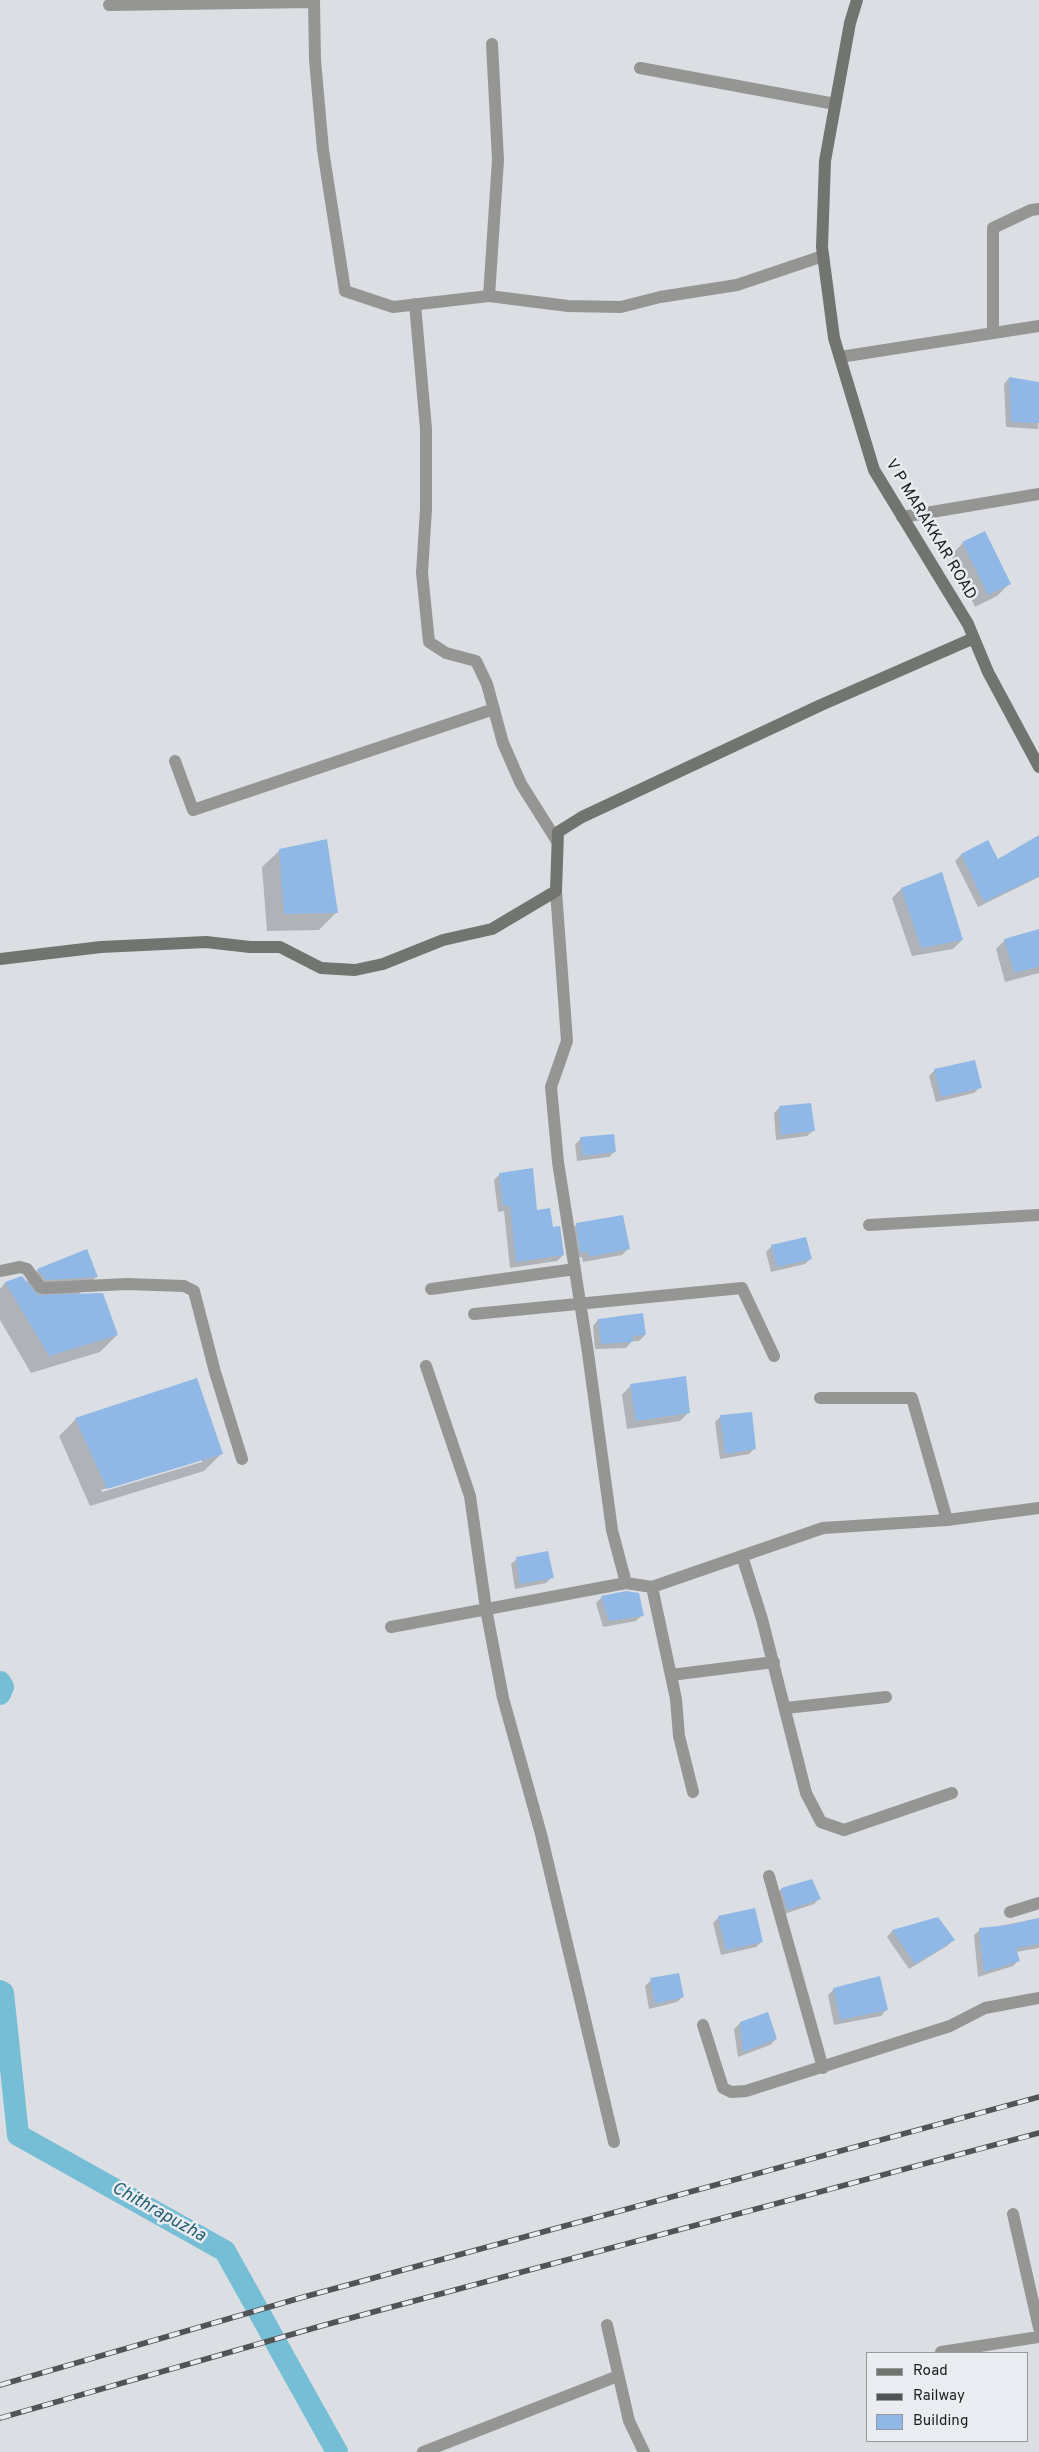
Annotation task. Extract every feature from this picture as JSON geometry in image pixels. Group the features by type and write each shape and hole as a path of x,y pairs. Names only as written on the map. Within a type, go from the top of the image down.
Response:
{"street":[{"name":"V P MARAKKAR ROAD","path":"857,0 850,23 825,161 823,256 834,338 874,470 968,624 988,672 1039,768"},
{"path":"109,5 314,1 315,60 323,150 345,291 393,307 489,296 568,306 621,307 660,297 737,285 823,256"},
{"path":"489,296 498,160 492,44"},
{"path":"640,68 834,104"},
{"path":"993,332 993,228 1031,210 1039,210"},
{"path":"415,304 426,429 426,509 422,573 429,642 446,653 476,661 487,684 503,743 521,784 557,841"},
{"path":"840,357 1039,326"},
{"path":"902,517 1039,494"},
{"path":"626,1583 612,1530 558,1162 551,1087 567,1041 556,892 558,832 591,812 820,705 974,638"},
{"path":"175,761 193,810 494,709"},
{"path":"0,959 101,947 206,942 250,947 280,947 321,968 355,970 383,964 443,940 492,929 556,892"},
{"path":"869,1225 1039,1215"},
{"path":"0,1271 20,1267 27,1269 40,1287 45,1288 126,1284 184,1286 194,1291 215,1372 242,1459"},
{"path":"431,1289 575,1270"},
{"path":"474,1314 742,1288 774,1356"},
{"path":"426,1366 470,1496 486,1609 503,1698 541,1834 614,2142"},
{"path":"820,1398 912,1398 947,1520"},
{"path":"391,1627 626,1583 652,1587 823,1528 947,1520 1039,1508"},
{"path":"742,1556 774,1662 806,1793 820,1822 844,1830 952,1793"},
{"path":"652,1587 676,1699 679,1736 693,1792"},
{"path":"671,1675 774,1662"},
{"path":"786,1708 886,1697"},
{"path":"769,1876 823,2068"},
{"path":"1010,1912 1039,1903"},
{"path":"702,2025 721,2085 726,2090 746,2091 950,2026 985,2008 1039,1998"},
{"path":"1013,2214 1039,2328"},
{"path":"607,2325 629,2421 644,2452"},
{"path":"941,2352 1039,2337"},
{"path":"423,2452 618,2376"}],"building":[{"path":"1009,377 1039,382 1039,423 1011,422"},
{"path":"985,531 1011,584 988,595 962,542"},
{"path":"1039,835 1039,876 984,902 961,854 988,840 998,859"},
{"path":"327,839 338,913 284,914 279,849"},
{"path":"942,872 963,940 921,948 901,888"},
{"path":"1039,929 1039,967 1014,973 1004,939"},
{"path":"975,1060 982,1088 941,1097 934,1069"},
{"path":"811,1103 815,1131 781,1135 779,1106"},
{"path":"614,1134 616,1152 583,1156 580,1137"},
{"path":"533,1168 537,1210 550,1208 553,1227 560,1226 564,1255 516,1262 510,1206 503,1206 499,1173"},
{"path":"623,1215 630,1249 589,1257 588,1252 580,1253 576,1223"},
{"path":"806,1237 812,1259 777,1267 771,1245"},
{"path":"87,1249 98,1277 46,1280 37,1269"},
{"path":"22,1276 38,1295 103,1293 118,1335 49,1356 5,1282"},
{"path":"643,1313 646,1335 632,1336 633,1342 601,1344 598,1319"},
{"path":"686,1376 690,1413 636,1421 630,1384"},
{"path":"197,1378 223,1454 107,1489 75,1418"},
{"path":"752,1412 756,1449 725,1454 720,1415"},
{"path":"548,1551 554,1578 520,1584 516,1557"},
{"path":"626,1591 639,1593 644,1616 609,1621 601,1596"},
{"path":"812,1879 821,1899 787,1910 781,1888"},
{"path":"755,1908 763,1942 726,1950 718,1916"},
{"path":"938,1917 955,1940 915,1964 892,1930"},
{"path":"1039,1918 1039,1944 1016,1948 1020,1961 984,1972 979,1928 1009,1925"},
{"path":"679,1973 684,1997 655,2004 650,1978"},
{"path":"880,1976 888,2010 840,2020 833,1988"},
{"path":"768,2012 777,2039 743,2052 740,2022"}],"waterway":[{"name":"Chithrapuzha","path":"0,1682 3,1687 0,1694"},
{"name":"Chithrapuzha","path":"0,1991 3,1993 18,2135 225,2251 337,2452"}],"railway":[{"path":"0,2385 300,2298 1039,2097"},
{"path":"0,2418 321,2326 1039,2133"}]}
